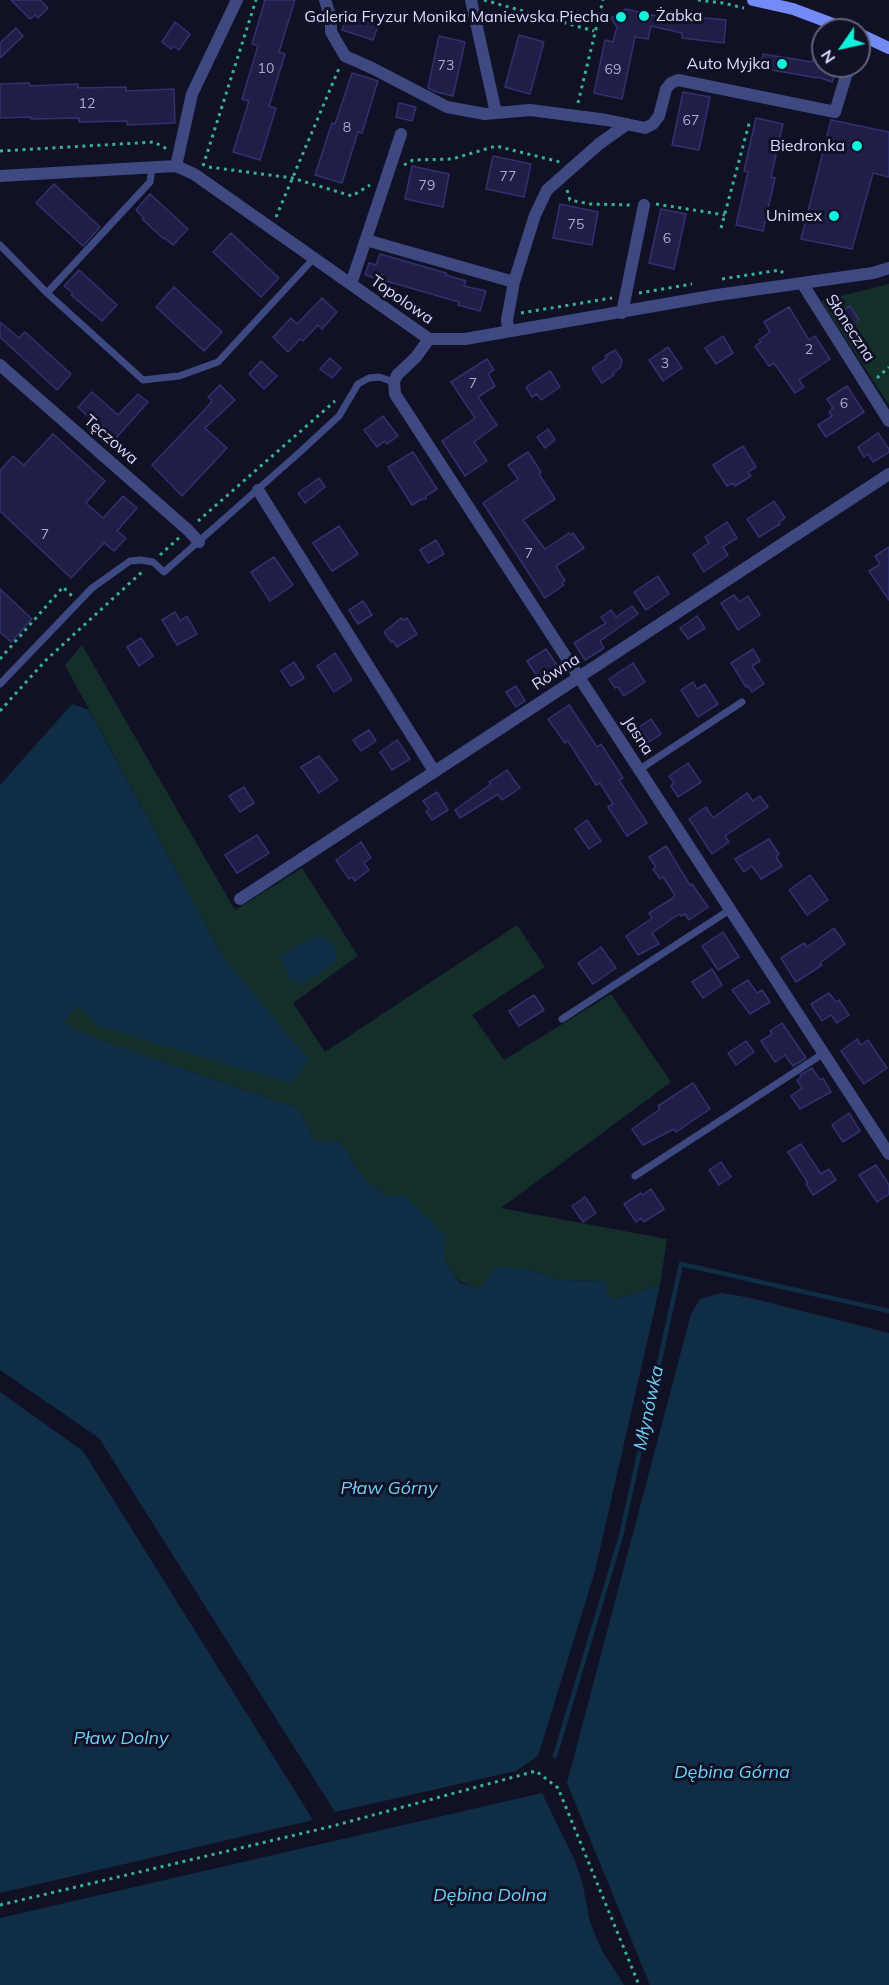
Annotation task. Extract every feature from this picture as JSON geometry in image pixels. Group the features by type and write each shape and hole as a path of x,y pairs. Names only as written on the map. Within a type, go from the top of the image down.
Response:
{"street":[{"path":"0,176 152,167 177,161 192,94 237,0"},
{"path":"326,0 331,19 331,32 345,56 447,107 485,114 530,110 575,115 645,128 653,124 660,116 666,89 670,83 678,80 835,112 845,78"},
{"path":"471,0 496,113"},
{"path":"753,0 796,5 824,18"},
{"path":"871,40 889,48"},
{"path":"507,325 514,282 535,215 547,190 590,152 627,124"},
{"path":"351,284 401,134"},
{"name":"Topolowa","path":"177,161 429,339 465,339 507,325 622,313 717,296 873,273 889,268"},
{"path":"622,313 644,205"},
{"path":"366,240 514,282"},
{"name":"Słoneczna","path":"802,283 889,421"},
{"path":"394,382 397,375 416,357 429,339"},
{"name":"Tęczowa","path":"0,365 199,542"},
{"name":"Jasna","path":"394,382 395,394 401,404 889,1154"},
{"name":"Równa","path":"240,898 889,474"},
{"path":"258,490 434,771"}],"lane":[{"path":"47,293 150,182 152,167"},
{"path":"0,246 47,293 143,380 179,376 218,362 315,258"},
{"path":"0,684 92,588 130,561 153,562 164,572 339,416 358,384 369,378 379,377 394,382"},
{"path":"640,769 742,702"},
{"path":"562,1019 731,909"},
{"path":"635,1176 824,1053"}],"path":[{"path":"203,166 256,0"},
{"path":"484,0 594,31"},
{"path":"575,115 603,0"},
{"path":"274,220 345,56"},
{"path":"721,228 750,120"},
{"path":"0,151 154,142 177,161 203,166 212,173"},
{"path":"507,325 512,315 700,283"},
{"path":"0,711 45,661 188,530 340,396"},
{"path":"0,659 63,587 72,596"},
{"path":"0,1905 329,1827 536,1771 558,1788 639,1985"}],"green space":[{"path":"889,284 889,405 821,301"},
{"path":"82,645 235,910 302,868 358,956 293,1003 325,1052 517,925 545,967 472,1015 504,1060 611,994 671,1082 501,1208 667,1239 660,1285 611,1300 603,1281 560,1280 524,1268 479,1289 459,1281 444,1259 387,1196 365,1180 341,1143 314,1140 299,1109 92,1037 62,1023 78,1005 309,1060 222,955 65,665"}],"water":[{"name":"Pław Górny","path":"72,704 89,710 222,955 309,1060 291,1084 98,1026 78,1006 63,1023 92,1037 299,1109 314,1140 341,1143 365,1180 387,1196 405,1196 446,1235 444,1259 459,1282 479,1289 496,1267 524,1268 560,1280 604,1281 611,1300 660,1285 595,1571 538,1756 516,1771 335,1812 99,1438 0,1370 0,785"},
{"path":"321,936 331,941 337,950 336,961 320,974 301,984 289,978 280,956 311,938"},
{"name":"Dębina Górna","path":"721,1293 751,1298 889,1333 889,1985 650,1985 567,1783 691,1314 700,1299"},
{"name":"Pław Dolny","path":"0,1392 83,1451 313,1820 0,1893"},
{"name":"Dębina Dolna","path":"542,1793 575,1861 582,1881 590,1922 601,1949 624,1985 0,1985 0,1918"}],"building":[{"path":"11,0 40,0 48,8 38,18 35,15 30,19"},
{"path":"265,0 295,0 279,52 285,54 269,106 276,108 260,160 233,152 249,101 242,99 258,46 252,44"},
{"path":"626,9 664,18 665,14 726,20 724,43 682,38 682,33 651,26 648,39 635,37 622,99 594,93 605,40 613,42 617,27 611,18"},
{"path":"347,16 378,26 373,40 342,30"},
{"path":"175,22 190,34 179,50 174,46 171,49 162,42"},
{"path":"16,28 23,36 0,58 0,43"},
{"path":"519,35 544,42 530,94 505,87"},
{"path":"439,36 465,42 453,96 428,88"},
{"name":"Auto Myjka","path":"763,54 811,62 811,77 761,68"},
{"path":"352,73 378,81 362,133 358,132 342,183 315,175"},
{"name":"Auto Myjka","path":"821,78 833,78 832,82"},
{"path":"29,83 30,86 78,84 78,88 126,87 126,91 174,89 175,123 127,125 127,121 79,122 79,118 0,118 0,84"},
{"path":"683,92 710,97 699,150 672,145"},
{"path":"399,103 416,107 412,121 396,117"},
{"path":"756,118 783,124 771,177 775,178 763,231 736,225 748,172 744,171"},
{"path":"831,120 889,132 889,177 873,173 852,249 801,239"},
{"path":"493,156 531,164 524,197 486,189"},
{"path":"412,166 449,174 443,207 405,199"},
{"path":"54,184 100,227 83,246 36,203"},
{"path":"150,194 188,229 173,245 142,219 144,218 136,210"},
{"path":"560,204 598,212 592,245 553,238"},
{"path":"661,209 686,214 674,269 649,263"},
{"path":"231,233 279,278 261,297 213,252"},
{"path":"380,254 446,273 446,275 466,281 464,286 486,291 480,311 458,305 459,302 365,275 369,263 376,265"},
{"path":"79,270 117,305 102,321 71,295 73,293 64,286"},
{"path":"174,287 222,332 204,351 156,307"},
{"path":"322,298 337,312 322,329 318,325 303,341 300,339 288,352 273,337 291,318 297,324"},
{"path":"850,306 859,320 849,327 839,313"},
{"path":"789,307 809,340 815,336 830,359 799,380 804,387 795,393 774,363 769,366 755,346 770,332 764,322"},
{"path":"0,322 19,338 25,332 71,374 57,390 0,337"},
{"path":"723,336 733,353 716,364 705,348"},
{"path":"668,347 682,368 663,381 649,360"},
{"path":"615,350 622,360 620,368 602,383 592,368"},
{"path":"330,358 341,368 332,378 320,369"},
{"path":"487,359 494,370 488,374 495,386 478,397 497,425 474,442 487,461 465,476 442,441 475,418 451,382"},
{"path":"261,361 277,376 264,389 249,374"},
{"path":"550,371 560,387 541,400 537,394 532,397 526,387"},
{"path":"220,385 235,400 205,428 227,448 182,496 152,465 210,404 212,400 208,397"},
{"path":"847,386 864,412 826,437 818,425 832,416 829,412 833,408 827,399"},
{"path":"92,392 118,415 138,394 148,402 116,438 97,420 95,423 78,407"},
{"path":"383,416 398,436 387,444 385,441 377,447 364,430"},
{"path":"548,429 555,440 545,448 537,437"},
{"path":"878,433 889,452 873,462 868,454 864,457 858,447"},
{"path":"53,434 105,481 86,503 103,518 123,496 137,508 117,531 126,538 114,551 104,543 71,578 0,511 0,471 13,456 24,465"},
{"path":"743,446 756,467 748,472 751,476 735,486 733,483 727,486 713,465"},
{"path":"413,452 437,489 426,496 426,499 412,505 388,467"},
{"path":"528,452 555,499 523,520 545,549 569,533 571,535 573,533 584,548 556,566 565,581 562,583 564,585 545,598 483,503 518,479 508,465"},
{"path":"319,478 325,487 305,503 298,493"},
{"path":"774,501 785,518 779,522 780,524 759,537 747,519"},
{"path":"727,522 737,538 723,547 728,555 704,572 693,554 709,543 705,537"},
{"path":"339,526 358,554 332,571 313,543"},
{"path":"436,540 444,554 428,563 420,550"},
{"path":"889,547 889,600 869,571 880,564 875,556"},
{"path":"274,557 293,585 270,601 251,572"},
{"path":"658,576 669,594 646,610 634,592"},
{"path":"0,589 32,619 11,642 0,632"},
{"path":"734,595 739,602 748,596 760,615 738,630 721,603"},
{"path":"363,601 372,615 358,624 349,610"},
{"path":"632,606 638,614 600,641 604,648 585,660 574,643 606,623 601,617 611,610 616,617"},
{"path":"175,612 180,621 187,616 197,634 177,645 162,620"},
{"path":"697,616 705,628 688,639 680,628"},
{"path":"401,618 403,620 407,618 417,634 397,647 384,632"},
{"path":"141,638 153,656 139,666 127,647"},
{"path":"546,649 563,674 544,687 527,661"},
{"path":"753,649 760,661 752,666 764,684 752,692 748,686 746,687 731,663"},
{"path":"335,653 352,680 334,692 317,666"},
{"path":"294,662 304,678 291,686 281,671"},
{"path":"633,663 645,682 624,696 609,679"},
{"path":"693,682 697,689 705,684 718,704 698,717 681,690"},
{"path":"516,686 525,701 516,707 506,692"},
{"path":"569,705 597,747 601,744 623,778 619,780 647,823 627,836 608,807 613,804 600,783 596,785 568,741 565,743 548,719"},
{"path":"651,719 661,734 649,742 639,727"},
{"path":"369,730 376,741 361,751 353,740"},
{"path":"397,740 410,759 392,770 380,752"},
{"path":"319,756 338,780 319,793 301,767"},
{"path":"688,763 701,782 678,797 671,786 674,783 669,776"},
{"path":"507,770 520,788 502,800 498,794 460,818 455,810"},
{"path":"244,787 254,803 240,812 229,796"},
{"path":"437,792 448,810 432,820 426,811 429,809 423,801"},
{"path":"747,793 753,801 760,796 768,807 725,836 729,842 712,854 689,819 706,807 713,818"},
{"path":"587,820 601,841 589,849 575,829"},
{"path":"257,835 269,853 237,873 225,855"},
{"path":"769,839 779,854 776,857 782,866 761,879 752,866 744,872 735,859"},
{"path":"361,842 371,858 364,863 369,870 355,881 352,877 349,879 336,860"},
{"path":"666,846 690,885 692,884 708,907 689,920 685,914 681,916 679,914 652,933 659,944 638,955 626,936 652,918 649,913 675,895 663,877 660,879 653,869 656,867 649,857"},
{"path":"810,875 828,900 807,915 789,890"},
{"path":"834,928 845,944 820,963 822,965 796,982 781,958 804,943 807,947"},
{"path":"723,932 739,957 718,970 702,946"},
{"path":"601,947 616,968 593,984 578,963"},
{"path":"712,969 722,985 703,998 692,982"},
{"path":"748,980 757,993 762,990 770,1002 750,1014 732,990"},
{"path":"829,993 836,1002 839,1000 849,1015 837,1023 831,1015 822,1021 811,1004"},
{"path":"534,995 544,1010 519,1026 509,1011"},
{"path":"782,1023 806,1058 793,1066 785,1055 775,1062 761,1041 772,1034 770,1031"},
{"path":"857,1039 861,1045 868,1040 887,1068 864,1084 841,1051"},
{"path":"746,1041 754,1052 736,1065 728,1053"},
{"path":"812,1068 820,1080 823,1078 831,1092 800,1109 791,1096 802,1088 797,1080 801,1077 800,1075"},
{"path":"693,1083 710,1109 676,1132 674,1129 643,1145 632,1129 660,1109 658,1106"},
{"path":"849,1113 860,1131 843,1142 832,1125"},
{"path":"801,1144 821,1174 829,1169 836,1180 813,1195 788,1152"},
{"path":"721,1162 731,1177 719,1185 709,1170"},
{"path":"876,1165 889,1185 889,1194 877,1202 859,1175"},
{"path":"651,1189 664,1209 644,1222 641,1218 636,1222 624,1204"},
{"path":"585,1197 596,1213 583,1222 572,1206"}],"waterway":[{"name":"Młynówka","path":"555,1756 621,1536 681,1264 889,1311"}],"place":[{"name":"Żabka","path":"644,16"},
{"name":"Galeria Fryzur Monika Maniewska Piecha","path":"621,17"},
{"name":"Auto Myjka","path":"782,64"},
{"name":"Biedronka","path":"857,146"},
{"name":"Unimex","path":"834,216"}]}
